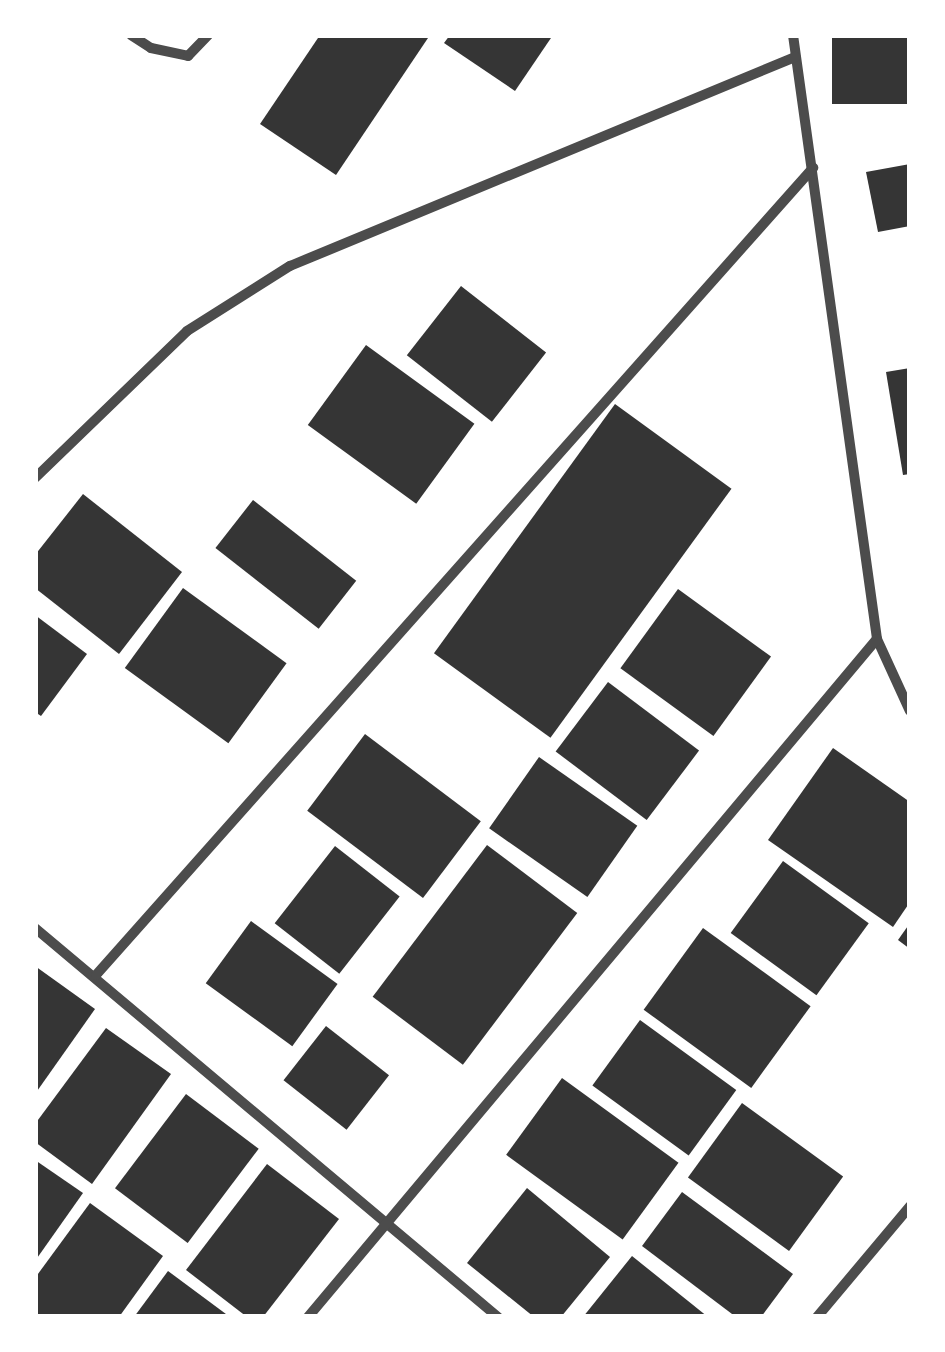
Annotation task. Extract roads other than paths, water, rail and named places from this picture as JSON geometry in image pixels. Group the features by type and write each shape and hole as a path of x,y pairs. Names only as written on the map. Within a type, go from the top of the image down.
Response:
{"street":[{"path":"131,35 150,48 188,56 208,35"},
{"path":"792,35 876,638 910,712"},
{"path":"35,478 186,331 290,266 795,57"},
{"path":"96,975 813,168"},
{"path":"308,1317 387,1228 876,638"},
{"path":"35,928 96,975 387,1228 498,1317"},
{"path":"817,1317 910,1206"}]}
